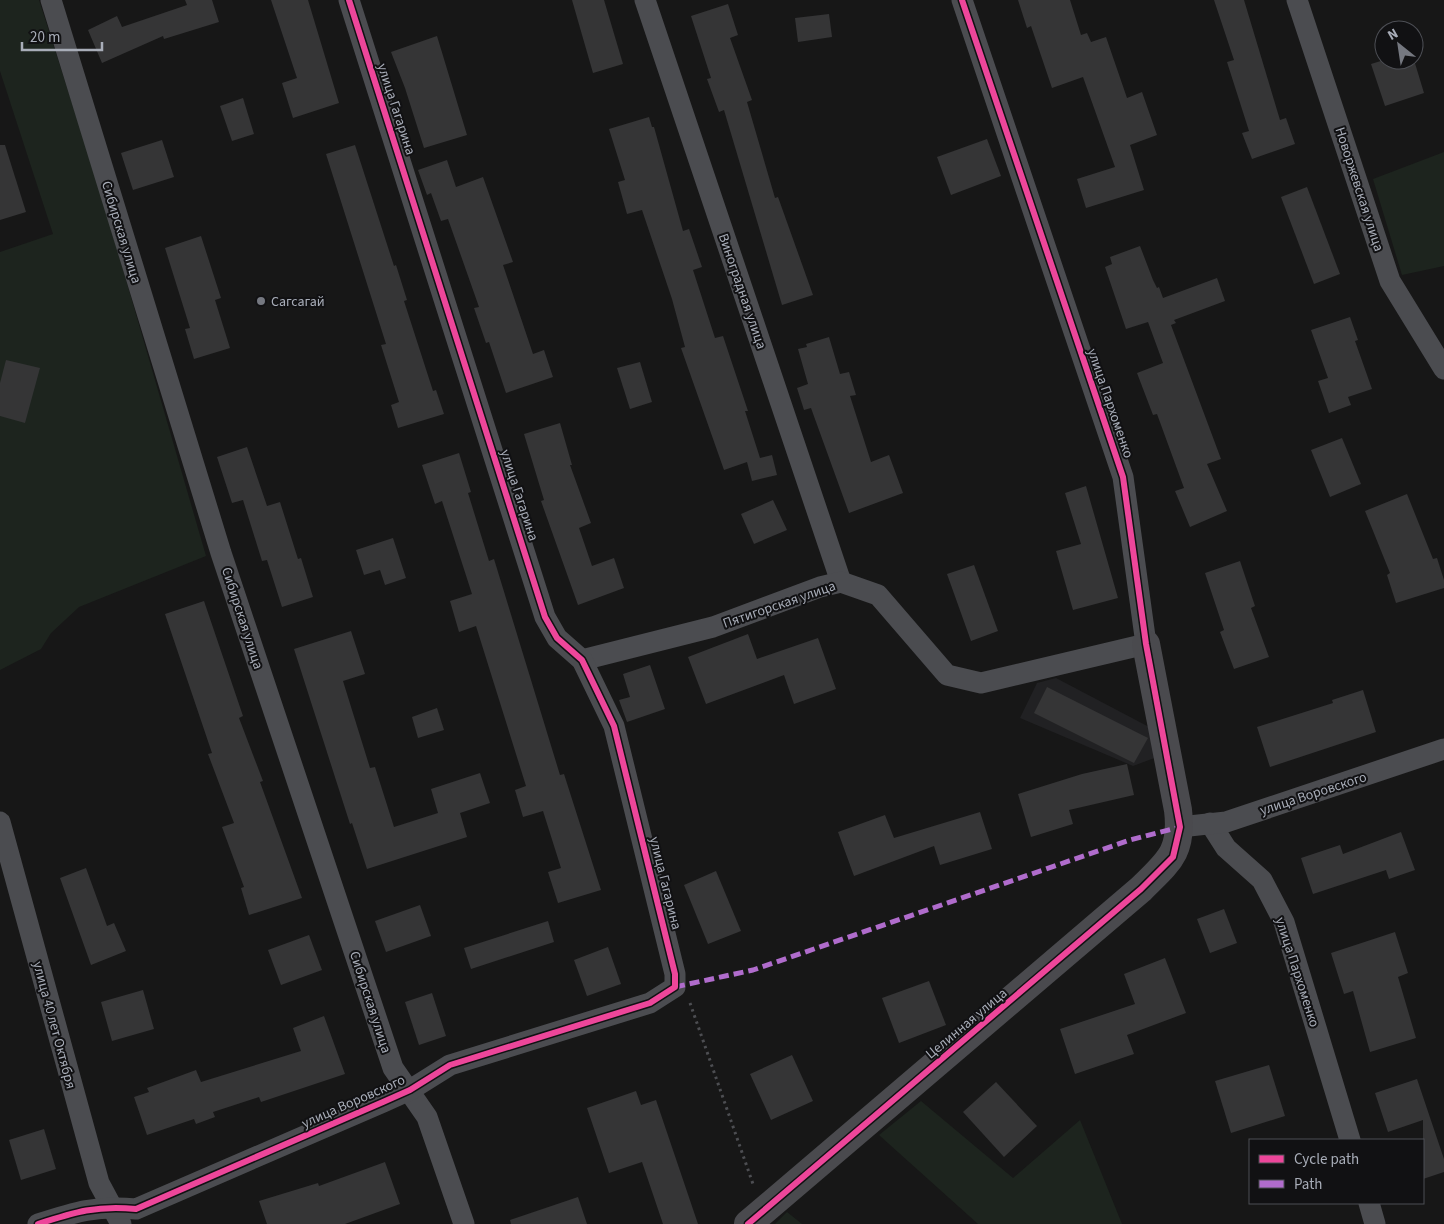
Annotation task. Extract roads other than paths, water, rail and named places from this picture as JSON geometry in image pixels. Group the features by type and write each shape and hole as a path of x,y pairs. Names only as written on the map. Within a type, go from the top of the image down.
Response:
{"street":[{"name":"Сибирская улица","path":"51,0 224,562 393,1068 427,1117 464,1224"},
{"name":"улица Гагарина","path":"349,0 545,617 557,638 582,660 614,726 675,974 675,987"},
{"name":"Виноградная улица","path":"645,0 841,582"},
{"name":"улица Пархоменко","path":"962,0 1123,477 1146,644 1180,827"},
{"name":"Новоржевская улица","path":"1297,0 1390,281 1444,369"},
{"name":"Пятигорская улица","path":"582,660 713,627 820,587 841,582 878,595 948,675 981,683 1146,644"},
{"name":"улица Воровского","path":"1180,827 1226,822 1444,749"},
{"name":"улица 40 лет Октября","path":"0,822 99,1183 116,1215"},
{"name":"улица Пархоменко","path":"1210,823 1226,848 1262,880 1284,922 1350,1139"},
{"name":"Целинная улица","path":"755,1217 1141,889 1173,857 1180,827"},
{"name":"улица Воровского","path":"38,1224 84,1209 116,1215 136,1208 410,1090 450,1066 650,1003 675,987"},
{"path":"1369,1204 1375,1224"}],"place":[{"name":"Сагсагай","path":"261,301"}]}
